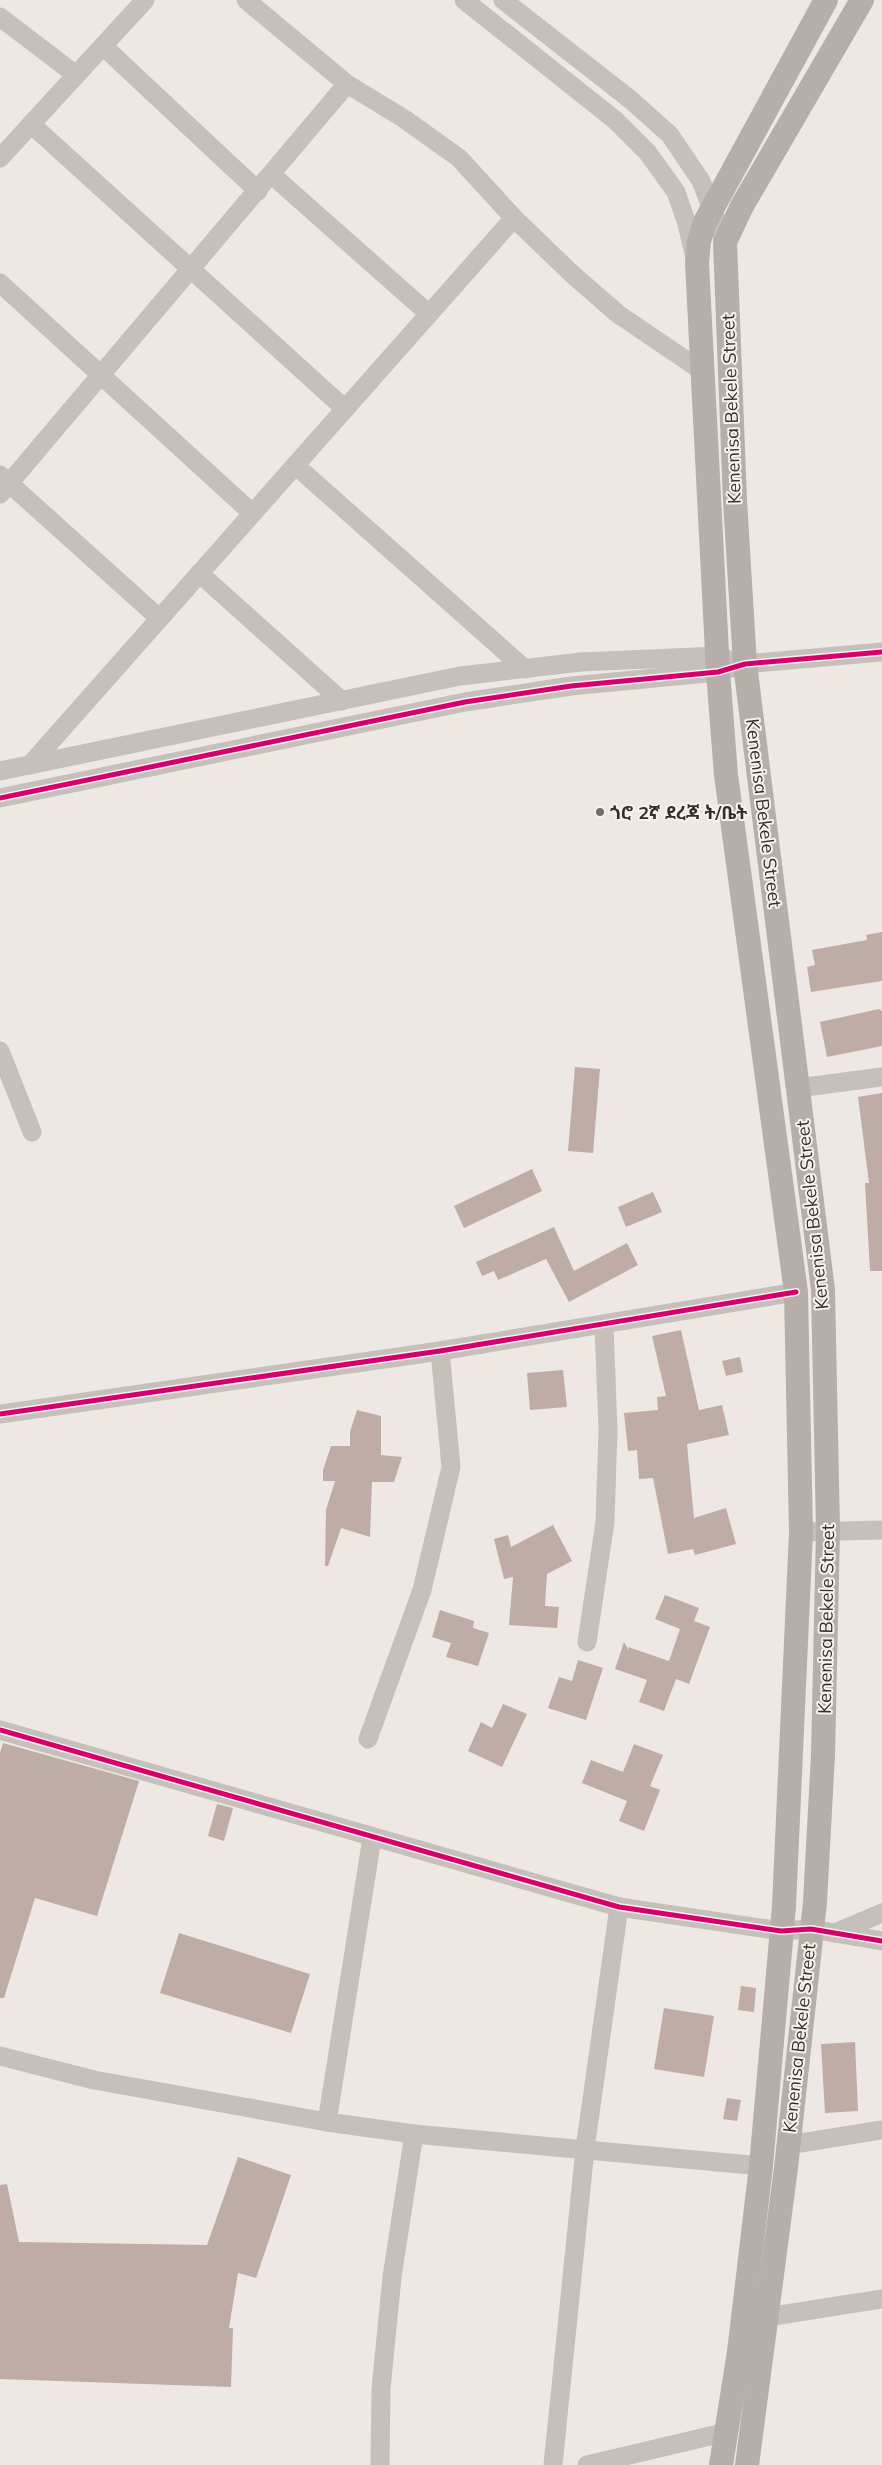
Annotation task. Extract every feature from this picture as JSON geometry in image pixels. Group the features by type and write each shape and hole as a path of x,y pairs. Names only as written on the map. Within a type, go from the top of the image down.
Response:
{"main road":[{"path":"697,263 699,241 713,206 826,0"},
{"name":"Kenenisa Bekele Street","path":"747,2465 788,2145 815,1902 823,1755 828,1530 823,1290 745,664 735,501 726,242 742,206 862,0"},
{"name":"Kenenisa Bekele Street","path":"697,263 718,664 726,775 796,1292 801,1532 784,1906 760,2166 739,2352 721,2465"}],"street":[{"path":"0,158 145,0"},
{"path":"246,0 347,84 403,118 459,158 514,218 572,274 618,314 702,371"},
{"path":"464,0 615,120 648,153 676,192 688,224 697,263"},
{"path":"503,0 631,100 670,135 692,166 713,206 726,242"},
{"path":"0,17 76,75"},
{"path":"103,46 258,191"},
{"path":"159,618 3,484 101,375 347,84"},
{"path":"31,124 345,409"},
{"path":"272,174 429,314"},
{"path":"30,765 514,218"},
{"path":"0,283 252,514"},
{"path":"295,465 526,668"},
{"path":"199,573 342,701"},
{"path":"0,771 460,676 581,662 745,664 882,652"},
{"path":"0,798 465,702 718,664"},
{"path":"0,1052 32,1132"},
{"path":"798,1088 882,1077"},
{"path":"0,1414 604,1326 796,1292"},
{"path":"587,1642 605,1522 608,1430 604,1326"},
{"path":"368,1739 422,1590 451,1467 440,1351"},
{"path":"801,1532 882,1530"},
{"path":"0,1730 372,1838 619,1907 781,1931 811,1929 882,1941"},
{"path":"327,2122 372,1838"},
{"path":"553,2465 585,2149 619,1907"},
{"path":"834,1933 882,1913"},
{"path":"0,2056 94,2080 327,2122 414,2134 760,2166"},
{"path":"788,2145 882,2130"},
{"path":"380,2465 381,2389 392,2277 414,2134"},
{"path":"767,2317 882,2299"},
{"path":"587,2465 727,2432"}],"building":[{"path":"882,932 882,981 811,992 807,967 815,965 812,950 867,940 866,935"},
{"path":"879,1009 882,1011 882,1046 827,1057 820,1022"},
{"path":"575,1067 600,1069 593,1153 568,1151"},
{"path":"882,1093 882,1271 870,1271 865,1183 869,1183 858,1097"},
{"path":"532,1169 542,1191 464,1228 454,1206"},
{"path":"653,1192 662,1212 626,1227 618,1207"},
{"path":"554,1227 574,1271 627,1243 638,1265 569,1302 546,1259 498,1280 494,1271 482,1276 476,1262"},
{"path":"681,1330 699,1410 722,1405 729,1435 687,1444 694,1518 726,1508 736,1544 695,1555 693,1549 668,1554 653,1478 639,1479 637,1450 628,1451 624,1413 658,1410 657,1397 666,1396 652,1336"},
{"path":"740,1357 743,1372 726,1376 722,1361"},
{"path":"563,1370 567,1407 530,1410 527,1373"},
{"path":"357,1410 381,1416 381,1455 402,1457 394,1482 372,1482 370,1537 341,1528 328,1566 325,1566 326,1510 335,1481 323,1481 323,1470 331,1446 350,1446 350,1432"},
{"path":"553,1525 572,1561 547,1574 545,1606 559,1607 557,1628 509,1625 513,1577 504,1579 494,1539 508,1535 511,1547"},
{"path":"665,1595 699,1608 694,1621 710,1627 689,1684 676,1679 664,1711 639,1702 647,1680 615,1669 624,1642 629,1651 628,1647 669,1661 680,1629 655,1619"},
{"path":"440,1610 474,1621 473,1628 489,1633 478,1666 446,1657 451,1643 432,1637"},
{"path":"578,1660 603,1668 586,1720 548,1708 559,1677 572,1681"},
{"path":"503,1704 527,1714 502,1767 468,1751 481,1722 492,1728"},
{"path":"3,1743 139,1781 97,1916 35,1898 4,1998 0,1998 0,1753"},
{"path":"634,1744 663,1755 650,1786 660,1790 644,1831 619,1821 627,1801 582,1783 591,1760 623,1772"},
{"path":"217,1804 233,1808 224,1841 208,1836"},
{"path":"179,1933 310,1974 291,2033 160,1993"},
{"path":"741,1986 756,1988 754,2012 738,2010"},
{"path":"664,2008 714,2016 704,2077 654,2069"},
{"path":"855,2042 858,2111 825,2113 821,2044"},
{"path":"727,2098 741,2100 737,2121 723,2119"},
{"path":"238,2157 291,2175 256,2278 238,2273 229,2328 233,2328 231,2387 0,2379 0,2185 7,2184 19,2242 207,2245"}],"cycle path":[{"path":"0,798 465,702 571,686 718,672 745,664 882,652"},
{"path":"0,1414 440,1351 796,1292"},
{"path":"0,1730 619,1907 781,1931 811,1929 882,1941"}],"place":[{"name":"ጎሮ 2ኛ ደረጃ ት/ቤት","path":"600,812"}]}
